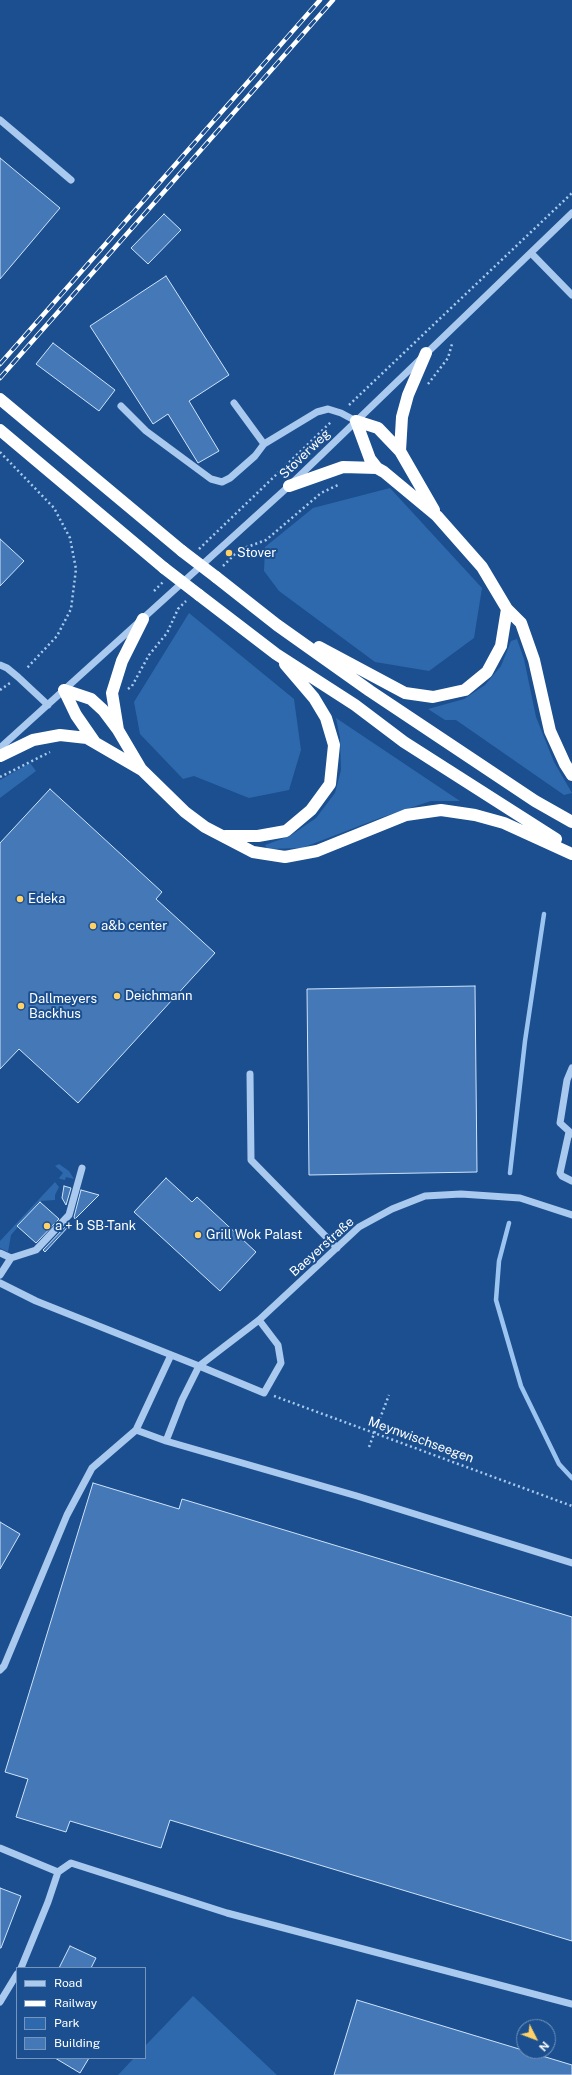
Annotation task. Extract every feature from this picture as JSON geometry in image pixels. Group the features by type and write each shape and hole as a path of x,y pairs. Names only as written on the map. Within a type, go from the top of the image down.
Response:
{"highway":[{"path":"400,451 402,418 408,395 426,353"},
{"path":"0,399 182,551 217,574 278,625 383,700 535,801 572,822"},
{"path":"356,421 378,428 400,451 437,516"},
{"path":"356,421 370,459 377,468 384,472 437,516 482,567 507,609 521,623 534,660 550,731 572,776"},
{"path":"1,431 194,596 276,654 355,706 411,747 515,815 572,849"},
{"path":"289,486 343,467 377,468"},
{"path":"278,625 405,693 433,697 465,690 487,672 501,646 507,609"},
{"path":"118,730 112,693 122,661 143,619"},
{"path":"221,836 258,836 286,831 311,810 330,784 334,745 326,718 314,698 276,654"},
{"path":"64,690 91,699 103,710 118,730 142,770"},
{"path":"64,690 76,715 94,741"},
{"path":"0,756 33,740 60,735 87,738 142,770 185,812 221,836 253,852 285,857 318,851 406,815 441,810 475,815 504,823 572,854"}],"street":[{"path":"0,120 71,180"},
{"name":"Stoverweg","path":"0,748 289,486 572,213"},
{"path":"530,253 572,295"},
{"path":"234,403 264,444"},
{"path":"121,406 146,431 211,479 222,482 230,478 255,456 264,444 317,412 328,409 341,412 356,421"},
{"path":"0,665 7,668 18,677 48,705"},
{"path":"572,1068 567,1080 560,1123 570,1133 560,1173 562,1176 572,1181"},
{"path":"250,1074 251,1160 337,1248"},
{"path":"0,1275 12,1258 36,1250 69,1215 82,1168"},
{"name":"Baeyerstraße","path":"199,1366 259,1320 359,1227 392,1209 425,1196 461,1194 520,1198 572,1215"},
{"path":"0,1253 12,1258"},
{"path":"0,1283 36,1301 264,1392 281,1363 278,1345 259,1320"},
{"path":"0,1670 4,1666 67,1515 92,1468 136,1430 171,1355"},
{"path":"166,1441 182,1400 199,1366"},
{"path":"136,1430 166,1441 357,1496 572,1563"},
{"path":"0,1848 58,1872"},
{"path":"20,1967 48,1902 58,1872 71,1862 227,1913 572,2004"},
{"path":"0,2002 16,1976"}],"path":[{"path":"197,550 572,193"},
{"path":"424,390 448,358 456,324"},
{"path":"0,452 54,508 70,538 76,569 71,609 57,636 18,677"},
{"path":"217,574 239,550 266,540 321,492 340,484"},
{"path":"152,594 167,573"},
{"path":"114,701 132,686 149,655 167,633 178,609 194,596"},
{"path":"0,776 34,758 56,750"},
{"name":"Meynwischseegen","path":"264,1392 572,1506"},
{"path":"369,1447 389,1395"}],"green space":[{"path":"390,488 482,588 474,638 429,671 375,662 279,591 264,571 265,547 313,508"},
{"path":"189,613 294,699 301,750 289,790 249,798 194,776 183,779 140,734 134,702"},
{"path":"517,639 524,659 536,717 554,762 572,793 564,795 456,720 445,720 428,709 464,699 485,685 501,666 511,641"},
{"path":"336,718 460,801 431,801 380,818 302,848 267,849 265,845 290,836 316,818 335,793 341,770 340,738"},
{"path":"30,763 36,771 0,798 0,780"},
{"path":"59,1164 69,1171 74,1179 66,1177 65,1180 59,1178 63,1173 55,1166"},
{"path":"55,1182 59,1187 55,1195 55,1200 40,1201 11,1235 8,1252 0,1248 0,1241"},
{"path":"193,1996 277,2075 118,2075 133,2059 146,2059 146,2045"}],"building":[{"path":"0,158 60,208 0,279"},
{"path":"164,214 181,230 148,264 131,248"},
{"path":"166,276 229,375 189,401 219,451 198,463 168,414 153,424 90,326"},
{"path":"53,343 115,390 99,411 36,364"},
{"path":"0,539 24,561 0,586"},
{"name":"a&b center","path":"50,789 162,892 156,899 215,953 78,1103 19,1049 0,1069 0,843"},
{"path":"475,986 477,1172 309,1175 307,989"},
{"path":"166,1178 192,1202 197,1197 256,1252 220,1291 134,1212"},
{"path":"64,1186 71,1188 66,1205 62,1198"},
{"path":"81,1190 99,1195 75,1219 74,1217"},
{"path":"40,1202 59,1219 36,1243 17,1226"},
{"path":"66,1226 68,1227 45,1252 43,1250"},
{"path":"93,1483 179,1509 182,1499 572,1617 572,1941 170,1820 161,1848 70,1821 66,1832 16,1817 28,1779 5,1772"},
{"path":"0,1522 20,1534 0,1569"},
{"path":"0,1888 21,1896 1,1948 0,1948"},
{"path":"70,1946 96,1958 92,1967 60,1967"},
{"path":"357,2000 516,2048 516,2059 552,2059 572,2065 572,2075 334,2075"},
{"path":"57,2059 88,2059 80,2073"}],"waterway":[{"path":"510,1173 525,1041 544,914"},
{"path":"509,1223 499,1261 496,1300 521,1386 559,1464 572,1478"}],"railway":[{"path":"0,364 320,0"},
{"path":"0,378 333,0"}],"place":[{"name":"Stover","path":"229,553"},
{"name":"Edeka","path":"20,899"},
{"name":"a&b center","path":"93,926"},
{"name":"Deichmann","path":"117,996"},
{"name":"Dallmeyers Backhus","path":"21,1006"},
{"name":"a + b SB-Tank","path":"47,1226"},
{"name":"Grill Wok Palast","path":"198,1235"}]}
